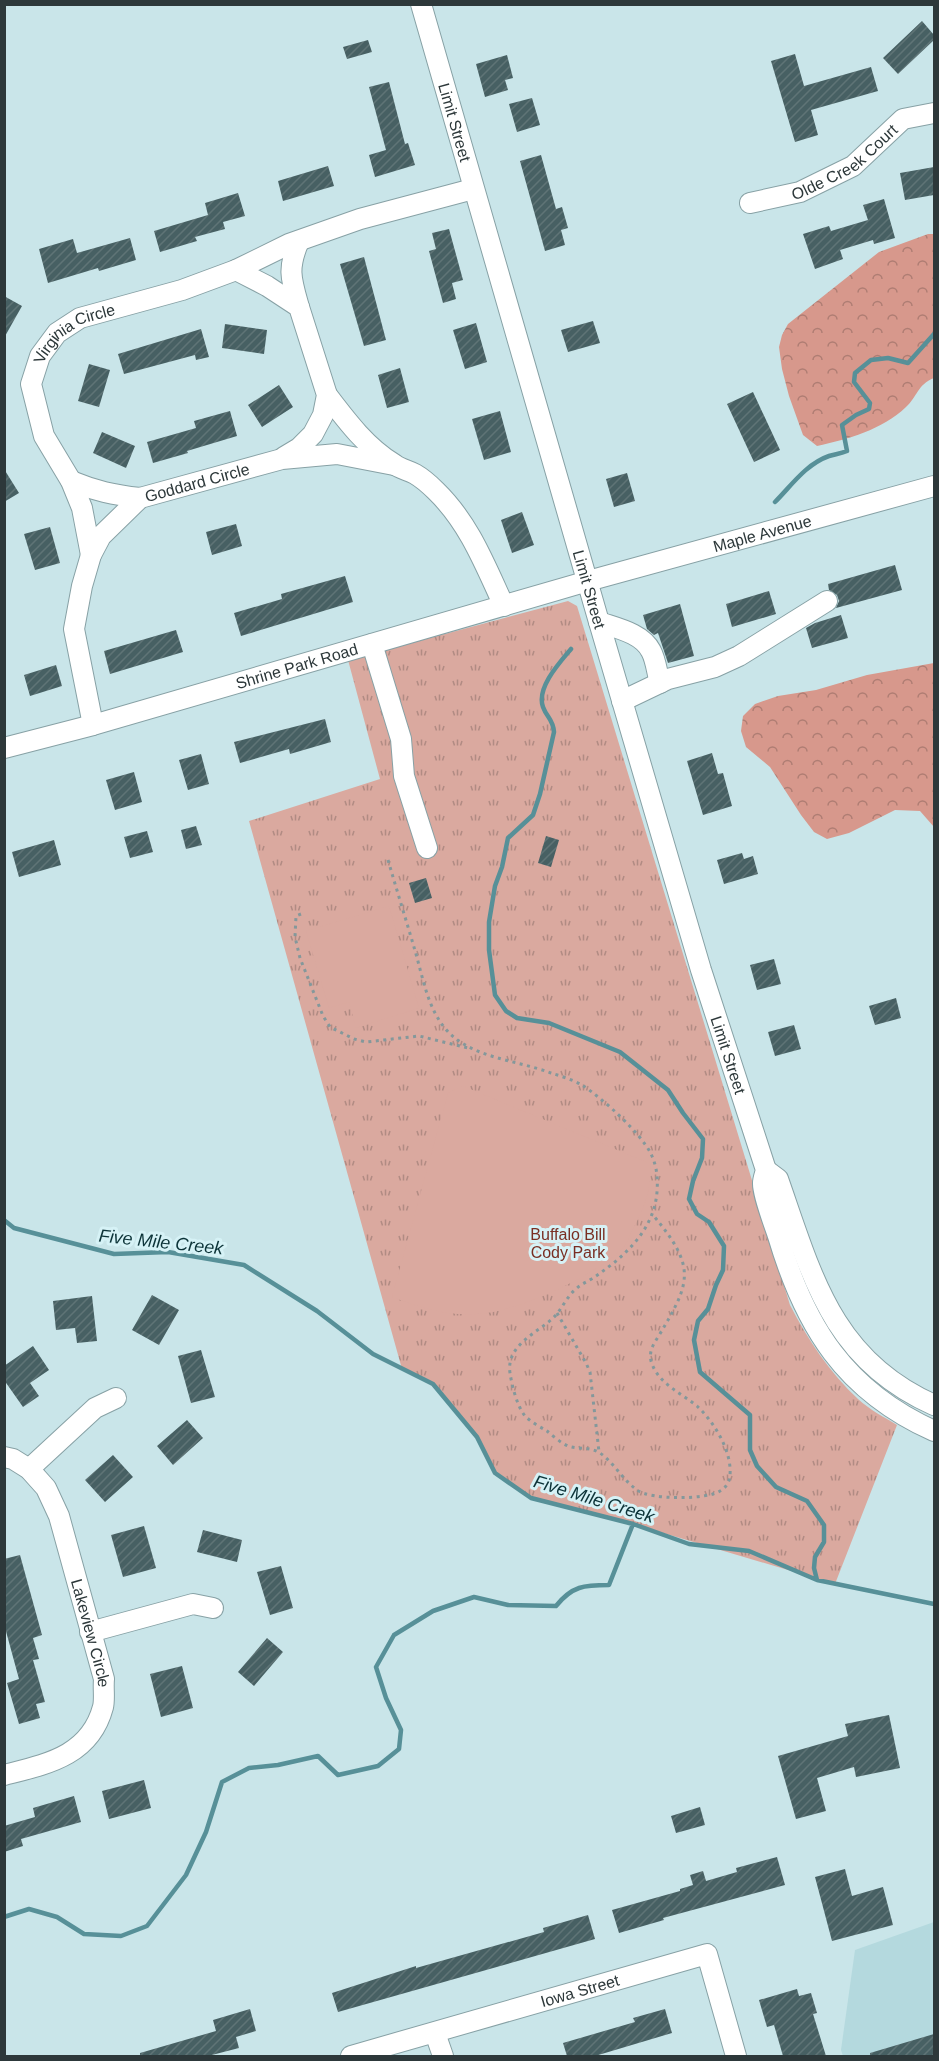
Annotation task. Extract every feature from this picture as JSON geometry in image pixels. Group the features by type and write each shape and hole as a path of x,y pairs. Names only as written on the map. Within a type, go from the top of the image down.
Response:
{"street":[{"name":"Limit Street","path":"421,4 598,622 701,970 766,1170 762,1185 783,1255 800,1298 819,1335 842,1366 868,1390 900,1414 934,1431"},
{"name":"Olde Creek Court","path":"750,203 800,192 853,166 903,119 934,113"},
{"name":"Virginia Circle","path":"91,555 82,508 71,481 44,436 31,384 40,356 57,333 80,318 182,290 236,270 299,241 360,219 473,189"},
{"path":"282,459 299,448 313,434 323,415 327,395 290,274 292,257 299,241"},
{"path":"236,270 267,286 299,307"},
{"name":"Goddard Circle","path":"327,395 357,433 394,465"},
{"name":"Goddard Circle","path":"93,725 74,629 82,586 91,555 101,536 140,498 282,459 337,454 394,465 416,474 451,506 477,547 504,606"},
{"path":"71,481 93,490 140,498"},
{"name":"Maple Avenue","path":"588,581 934,486"},
{"name":"Shrine Park Road","path":"4,748 93,725 588,581"},
{"path":"622,701 660,683 715,667 739,656 827,601"},
{"path":"598,622 627,632 644,641 651,651 660,683"},
{"path":"372,644 400,739 405,776 427,848"},
{"name":"Limit Street","path":"766,1170 778,1179 808,1266 823,1300 843,1334 869,1362 910,1395 934,1405"},
{"path":"29,1468 95,1408 116,1398"},
{"name":"Lakeview Circle","path":"4,1457 29,1468 46,1488 59,1516 104,1679 103,1706 92,1733 74,1751 49,1763 4,1775"},
{"path":"90,1632 193,1604 213,1608"},
{"name":"Iowa Street","path":"351,2056 707,1954 736,2056"},
{"path":"435,2033 443,2056"}],"path":[{"path":"388,860 429,1000 450,1034 472,1049"},
{"path":"302,914 296,916 295,925 300,958 323,1016 330,1027 366,1042 418,1035 551,1072 580,1084 606,1104 634,1132 652,1155 658,1179 653,1215 645,1231 627,1251 569,1296 557,1313 515,1351 509,1369 519,1405 526,1417 566,1445 587,1447 599,1453 637,1491 645,1495 674,1497 712,1494 720,1492 727,1485 730,1477 725,1449 718,1433 709,1419 696,1406 658,1376 651,1359 650,1353 653,1346 675,1308 684,1274 684,1265 676,1245 653,1215"},
{"path":"557,1313 590,1372 599,1453"}],"shaded area":[{"path":"934,1922 934,2056 843,2056 841,2050 855,1950"}],"green space":[{"path":"928,234 934,234 934,378 921,387 906,407 886,422 852,437 817,446 803,435 789,396 779,347 782,335 788,324 879,252"},
{"name":"Buffalo Bill Cody Park","path":"568,601 577,606 790,1305 804,1331 838,1378 863,1403 897,1425 835,1584 633,1524 531,1498 495,1473 477,1437 433,1384 402,1369 249,821 380,779 348,660"},
{"path":"934,663 934,827 920,811 895,810 849,833 827,839 814,832 770,767 746,747 741,731 743,716 755,704 778,696 816,690 867,675"},
{"path":"389,906 419,1008 356,1028 349,1002 329,1008 306,931"},
{"path":"463,1086 651,1164 650,1183 640,1216 625,1246 610,1260 574,1281 532,1300 493,1312 477,1314 455,1314 434,1310 392,1297 448,1093"}],"building":[{"path":"922,21 934,35 934,40 898,74 883,58"},
{"path":"368,40 372,52 347,59 343,47"},
{"path":"795,54 804,86 871,67 878,91 811,110 818,135 795,142 771,61"},
{"path":"507,55 513,78 505,80 508,90 485,97 476,64"},
{"path":"389,82 405,144 408,143 415,165 375,177 369,155 386,150 369,87"},
{"path":"532,98 540,125 517,132 509,104"},
{"path":"541,155 556,209 562,207 568,228 561,230 565,245 545,251 520,161"},
{"path":"328,166 334,186 283,201 278,181"},
{"path":"934,167 934,195 905,200 900,173"},
{"path":"238,193 245,216 223,222 225,229 195,237 197,241 160,252 154,231 208,215 205,203"},
{"path":"884,199 895,238 874,244 873,240 840,250 843,259 815,269 803,234 829,226 831,231 868,220 863,205"},
{"path":"449,229 463,280 452,283 456,299 443,303 429,251 436,249 432,233"},
{"path":"130,238 136,260 99,271 98,268 48,283 39,249 73,239 77,253"},
{"path":"364,257 386,340 364,346 340,264"},
{"path":"4,296 22,306 4,338"},
{"path":"593,321 600,343 568,352 561,330"},
{"path":"476,323 487,362 465,369 453,330"},
{"path":"225,324 267,330 264,354 222,348"},
{"path":"201,329 209,357 196,360 195,355 124,374 118,354"},
{"path":"89,364 110,370 99,407 78,401"},
{"path":"400,368 409,402 387,408 378,375"},
{"path":"279,385 293,407 262,427 248,405"},
{"path":"753,392 780,450 754,462 727,404"},
{"path":"230,411 237,436 153,463 147,442 196,428 194,421"},
{"path":"500,411 511,452 484,460 472,419"},
{"path":"102,432 135,446 126,468 93,453"},
{"path":"4,469 19,493 4,502"},
{"path":"627,473 635,501 614,507 606,479"},
{"path":"522,512 534,545 512,553 501,520"},
{"path":"236,524 242,546 212,555 206,532"},
{"path":"50,527 60,563 35,570 24,534"},
{"path":"895,565 902,590 836,608 839,601 837,595 829,590 828,584"},
{"path":"345,576 353,602 241,636 234,613 282,599 281,594"},
{"path":"769,591 776,614 732,627 726,604"},
{"path":"680,604 694,656 668,663 658,633 654,635 647,629 643,615"},
{"path":"841,615 848,638 812,648 806,628"},
{"path":"176,630 183,652 110,674 104,651"},
{"path":"56,665 62,686 30,696 24,675"},
{"path":"325,719 331,742 290,754 289,749 240,763 234,742"},
{"path":"712,753 718,774 723,773 732,806 703,815 687,761"},
{"path":"201,754 209,784 188,790 179,760"},
{"path":"134,772 142,802 115,810 106,780"},
{"path":"196,826 202,845 186,849 181,830"},
{"path":"147,831 153,852 130,858 124,837"},
{"path":"546,836 559,840 551,867 538,863"},
{"path":"54,840 61,865 19,877 12,852"},
{"path":"742,853 744,859 753,856 758,874 724,884 717,860"},
{"path":"426,878 432,898 415,903 409,883"},
{"path":"774,959 781,984 757,990 750,965"},
{"path":"896,998 901,1018 875,1025 869,1006"},
{"path":"794,1025 801,1049 775,1056 768,1032"},
{"path":"152,1295 179,1310 159,1345 132,1330"},
{"path":"92,1296 97,1341 77,1343 75,1328 56,1330 53,1301"},
{"path":"33,1346 49,1370 30,1383 39,1396 23,1407 4,1380 4,1366"},
{"path":"201,1350 215,1397 191,1403 178,1356"},
{"path":"187,1420 203,1438 173,1465 157,1446"},
{"path":"113,1455 133,1477 105,1502 85,1480"},
{"path":"144,1526 156,1568 123,1577 111,1535"},
{"path":"203,1530 242,1540 237,1562 197,1552"},
{"path":"20,1555 42,1635 33,1638 39,1659 33,1660 45,1702 36,1704 40,1718 19,1724 7,1683 19,1679 4,1624 4,1559"},
{"path":"281,1566 293,1608 270,1615 257,1572"},
{"path":"267,1638 283,1652 254,1686 238,1672"},
{"path":"182,1666 193,1708 161,1717 150,1674"},
{"path":"889,1715 900,1768 856,1777 854,1767 817,1778 826,1811 796,1819 778,1756 848,1736 845,1724"},
{"path":"144,1780 151,1808 109,1819 102,1791"},
{"path":"74,1796 81,1822 21,1839 23,1846 4,1852 4,1826 35,1817 33,1808"},
{"path":"700,1807 705,1825 676,1833 671,1816"},
{"path":"777,1857 785,1885 663,1918 664,1920 619,1933 612,1910 680,1891 680,1889 693,1885 690,1875 703,1871 706,1881 737,1872 736,1868"},
{"path":"845,1869 852,1896 883,1887 893,1925 832,1941 815,1877"},
{"path":"588,1915 595,1939 338,2012 332,1993 416,1966 416,1968 544,1932 543,1928"},
{"path":"797,1989 799,1996 811,1993 817,2013 813,2014 826,2056 783,2056 774,2025 767,2027 759,2000"},
{"path":"250,2009 256,2031 236,2037 239,2048 208,2056 140,2056 140,2053 216,2031 213,2020"},
{"path":"665,2009 672,2033 595,2056 567,2056 563,2043 635,2022 633,2018"},
{"path":"934,2034 934,2056 870,2056 870,2053"}],"waterway":[{"path":"775,502 813,464 847,451 842,425 869,409 870,403 854,382 855,373 871,360 888,358 908,363 934,334"},
{"path":"571,649 550,676 543,692 543,707 554,732 540,794 533,815 508,838 495,886 489,922 489,950 495,995 506,1011 517,1018 549,1023 620,1052 668,1090 703,1139 702,1158 689,1199 697,1214 709,1222 724,1246 723,1270 708,1309 698,1321 694,1340 700,1372 750,1415 750,1450 757,1466 776,1487 807,1501 824,1525 824,1542 815,1557 814,1568 817,1580"},
{"name":"Five Mile Creek","path":"4,1220 14,1228 114,1254 168,1252 244,1265 317,1311 373,1354 433,1384 477,1437 495,1473 531,1498 633,1524 689,1544 749,1551 817,1580 934,1604"},
{"path":"4,1917 29,1909 57,1917 84,1934 121,1936 147,1926 186,1875 206,1832 222,1782 249,1768 278,1765 318,1756 338,1775 378,1766 399,1749 401,1730 386,1698 376,1667 394,1635 433,1611 474,1597 508,1605 556,1606 568,1594 579,1588 609,1585 633,1524"}]}
